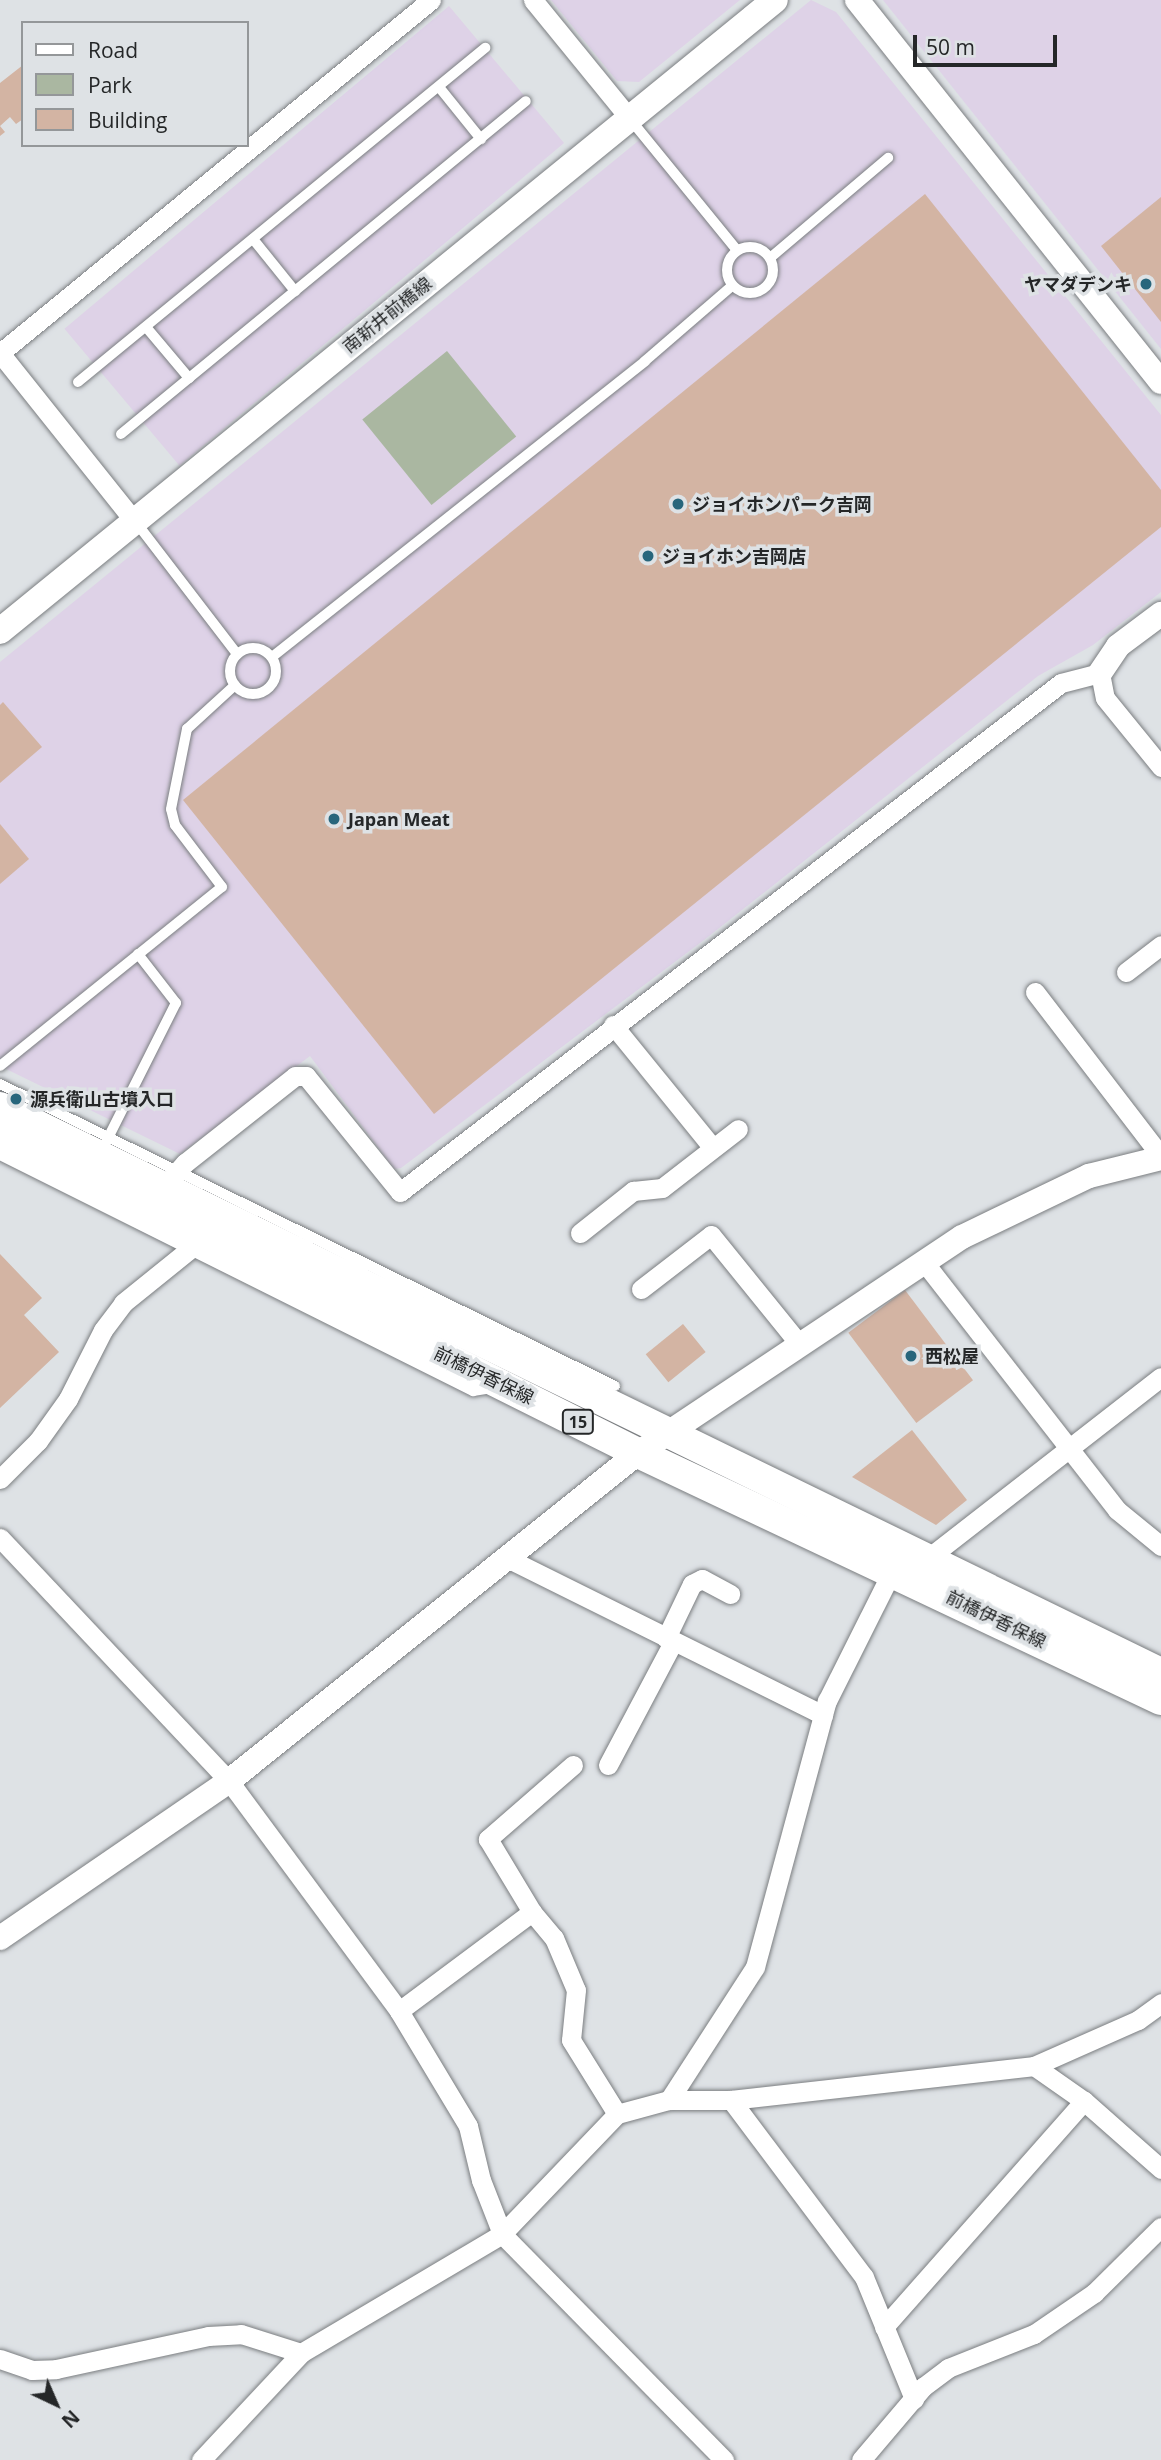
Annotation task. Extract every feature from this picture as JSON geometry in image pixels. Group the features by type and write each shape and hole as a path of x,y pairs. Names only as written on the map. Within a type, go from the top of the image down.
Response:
{"main road":[{"name":"南新井前橋線","path":"0,631 775,0"},
{"name":"前橋伊香保線","path":"0,1107 104,1148 169,1180 270,1253 506,1386 638,1452 893,1569 1161,1700"},
{"name":"前橋伊香保線","path":"0,1134 54,1169 195,1239 270,1253 506,1344 669,1433 1161,1672"}],"street":[{"path":"134,521 0,353 431,0"},
{"path":"533,0 630,119"},
{"path":"857,0 1161,382"},
{"path":"169,1180 295,1076 306,1076 400,1192 613,1025 1061,683 1100,673 1118,646 1161,614"},
{"path":"1100,673 1105,698 1161,767"},
{"path":"1126,972 1161,945"},
{"path":"0,1938 229,1781 638,1452 962,1237 1089,1176 1161,1157 1035,992"},
{"path":"613,1025 712,1146"},
{"path":"580,1233 633,1191 662,1188 712,1146 738,1129"},
{"path":"641,1289 711,1235 800,1345"},
{"path":"0,1479 38,1441 60,1410 103,1330 123,1303 195,1239"},
{"path":"924,1262 1117,1510 1161,1546"},
{"path":"927,1559 1161,1377"},
{"path":"0,1538 229,1781 399,2011 468,2126 481,2180 502,2234 724,2460"},
{"path":"507,1558 823,1714"},
{"path":"669,2100 755,1967 823,1714 893,1569"},
{"path":"608,1765 669,1640 692,1584 702,1579 730,1594"},
{"path":"573,1765 488,1839 532,1912 554,1938 576,1990 571,2040 617,2114"},
{"path":"399,2011 532,1912"},
{"path":"201,2460 301,2353 502,2234 617,2114 669,2100 731,2100 1034,2066 1138,2020 1161,2003"},
{"path":"1034,2066 1084,2101 1161,2169"},
{"path":"731,2100 864,2277 914,2399"},
{"path":"884,2327 1084,2101"},
{"path":"861,2460 914,2399 948,2368 1034,2334 1084,2300 1161,2227"},
{"path":"0,2359 32,2370 55,2369 208,2336 241,2334 301,2353"}],"lane":[{"path":"78,382 485,48"},
{"path":"439,86 481,139"},
{"path":"121,434 526,101"},
{"path":"630,119 737,250"},
{"path":"770,258 888,158"},
{"path":"253,239 295,291"},
{"path":"751,246 770,258 773,273 760,291 745,293 732,286 726,270 737,250 751,246"},
{"path":"272,657 645,361 732,286"},
{"path":"146,327 189,378"},
{"path":"134,521 237,654"},
{"path":"259,648 272,657 276,672 265,691 251,694 235,685 230,667 237,654 259,648"},
{"path":"0,1066 222,887 175,825 171,808 187,729 235,685"},
{"path":"0,1084 104,1148 176,1003 138,954"},
{"path":"0,1155 54,1169"},
{"path":"506,1344 615,1386"}],"shaded area":[{"path":"551,0 740,0 639,82 617,81"},
{"name":"ジョイホンパーク吉岡","path":"811,0 836,12 1161,415 1161,592 1093,645 1038,676 704,940 401,1168 394,1169 310,1056 180,1154 0,1066 0,662"},
{"path":"883,0 1161,0 1161,349"},
{"path":"449,6 564,143 180,466 64,329"}],"green space":[{"path":"447,351 516,436 432,505 362,420"}],"building":[{"path":"21,67 21,120 16,124 10,117 0,126 0,83"},
{"path":"925,194 1161,490 1161,527 434,1114 183,800"},
{"name":"ヤマダデンキ","path":"1161,197 1161,322 1101,246"},
{"path":"3,702 42,747 0,783 0,705"},
{"path":"0,824 29,859 0,884"},
{"path":"0,1254 42,1298 24,1315 59,1352 0,1408"},
{"name":"西松屋","path":"905,1290 973,1380 916,1423 848,1333"},
{"path":"683,1324 706,1352 668,1382 646,1354"},
{"path":"912,1430 967,1500 936,1525 852,1477"}],"place":[{"name":"ヤマダデンキ","path":"1146,284"},
{"name":"ジョイホンパーク吉岡","path":"678,504"},
{"name":"ジョイホン吉岡店","path":"648,556"},
{"name":"Japan Meat","path":"334,819"},
{"name":"源兵衛山古墳入口","path":"16,1099"},
{"name":"西松屋","path":"911,1356"}]}
